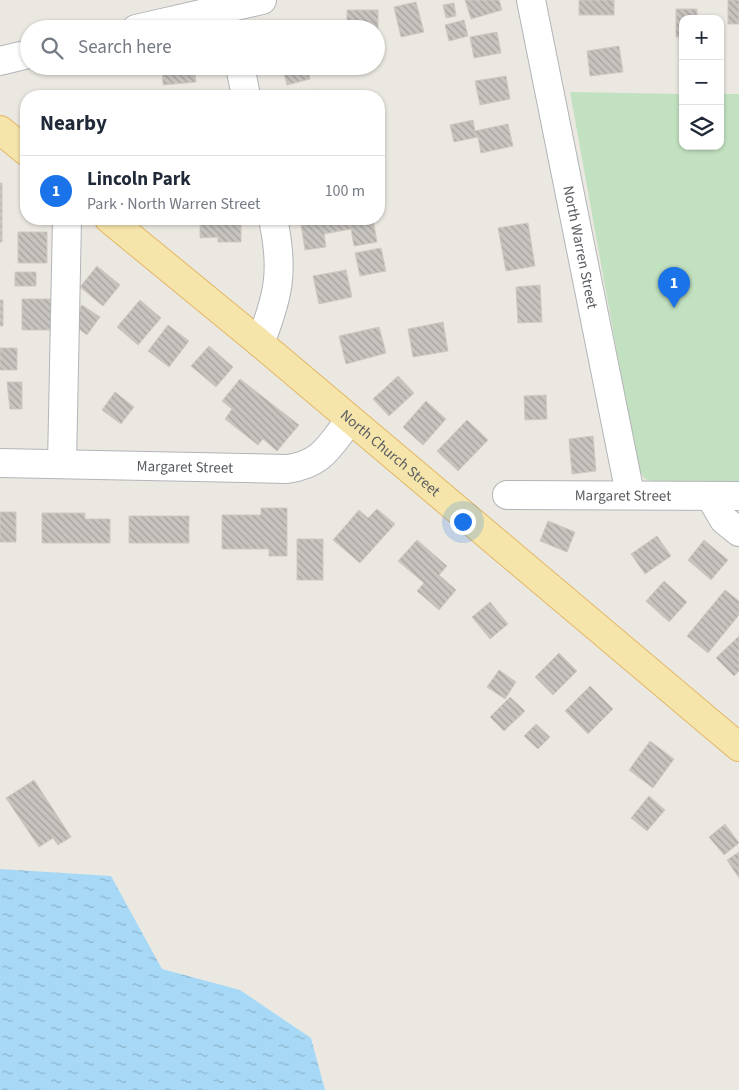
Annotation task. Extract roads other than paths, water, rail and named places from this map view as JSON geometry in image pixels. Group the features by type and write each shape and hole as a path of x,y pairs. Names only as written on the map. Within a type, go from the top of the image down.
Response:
{"main road":[{"path":"0,130 20,146"},
{"name":"North Church Street","path":"116,225 260,343 739,747"}],"street":[{"path":"185,20 228,12 262,0"},
{"name":"North Warren Street","path":"531,0 630,494"},
{"path":"0,61 20,56"},
{"path":"242,75 245,90"},
{"path":"62,464 67,225"},
{"path":"260,343 275,307 278,288 279,254 274,225"},
{"name":"Margaret Street","path":"0,463 287,469 302,467 316,461 350,420"},
{"name":"Margaret Street","path":"507,495 630,494 739,496"},
{"path":"710,496 724,520 739,532"}],"water":[{"path":"0,869 111,876 162,969 240,990 311,1038 325,1090 0,1090"}],"place":[{"name":"Lincoln Park","path":"674,308"}]}
